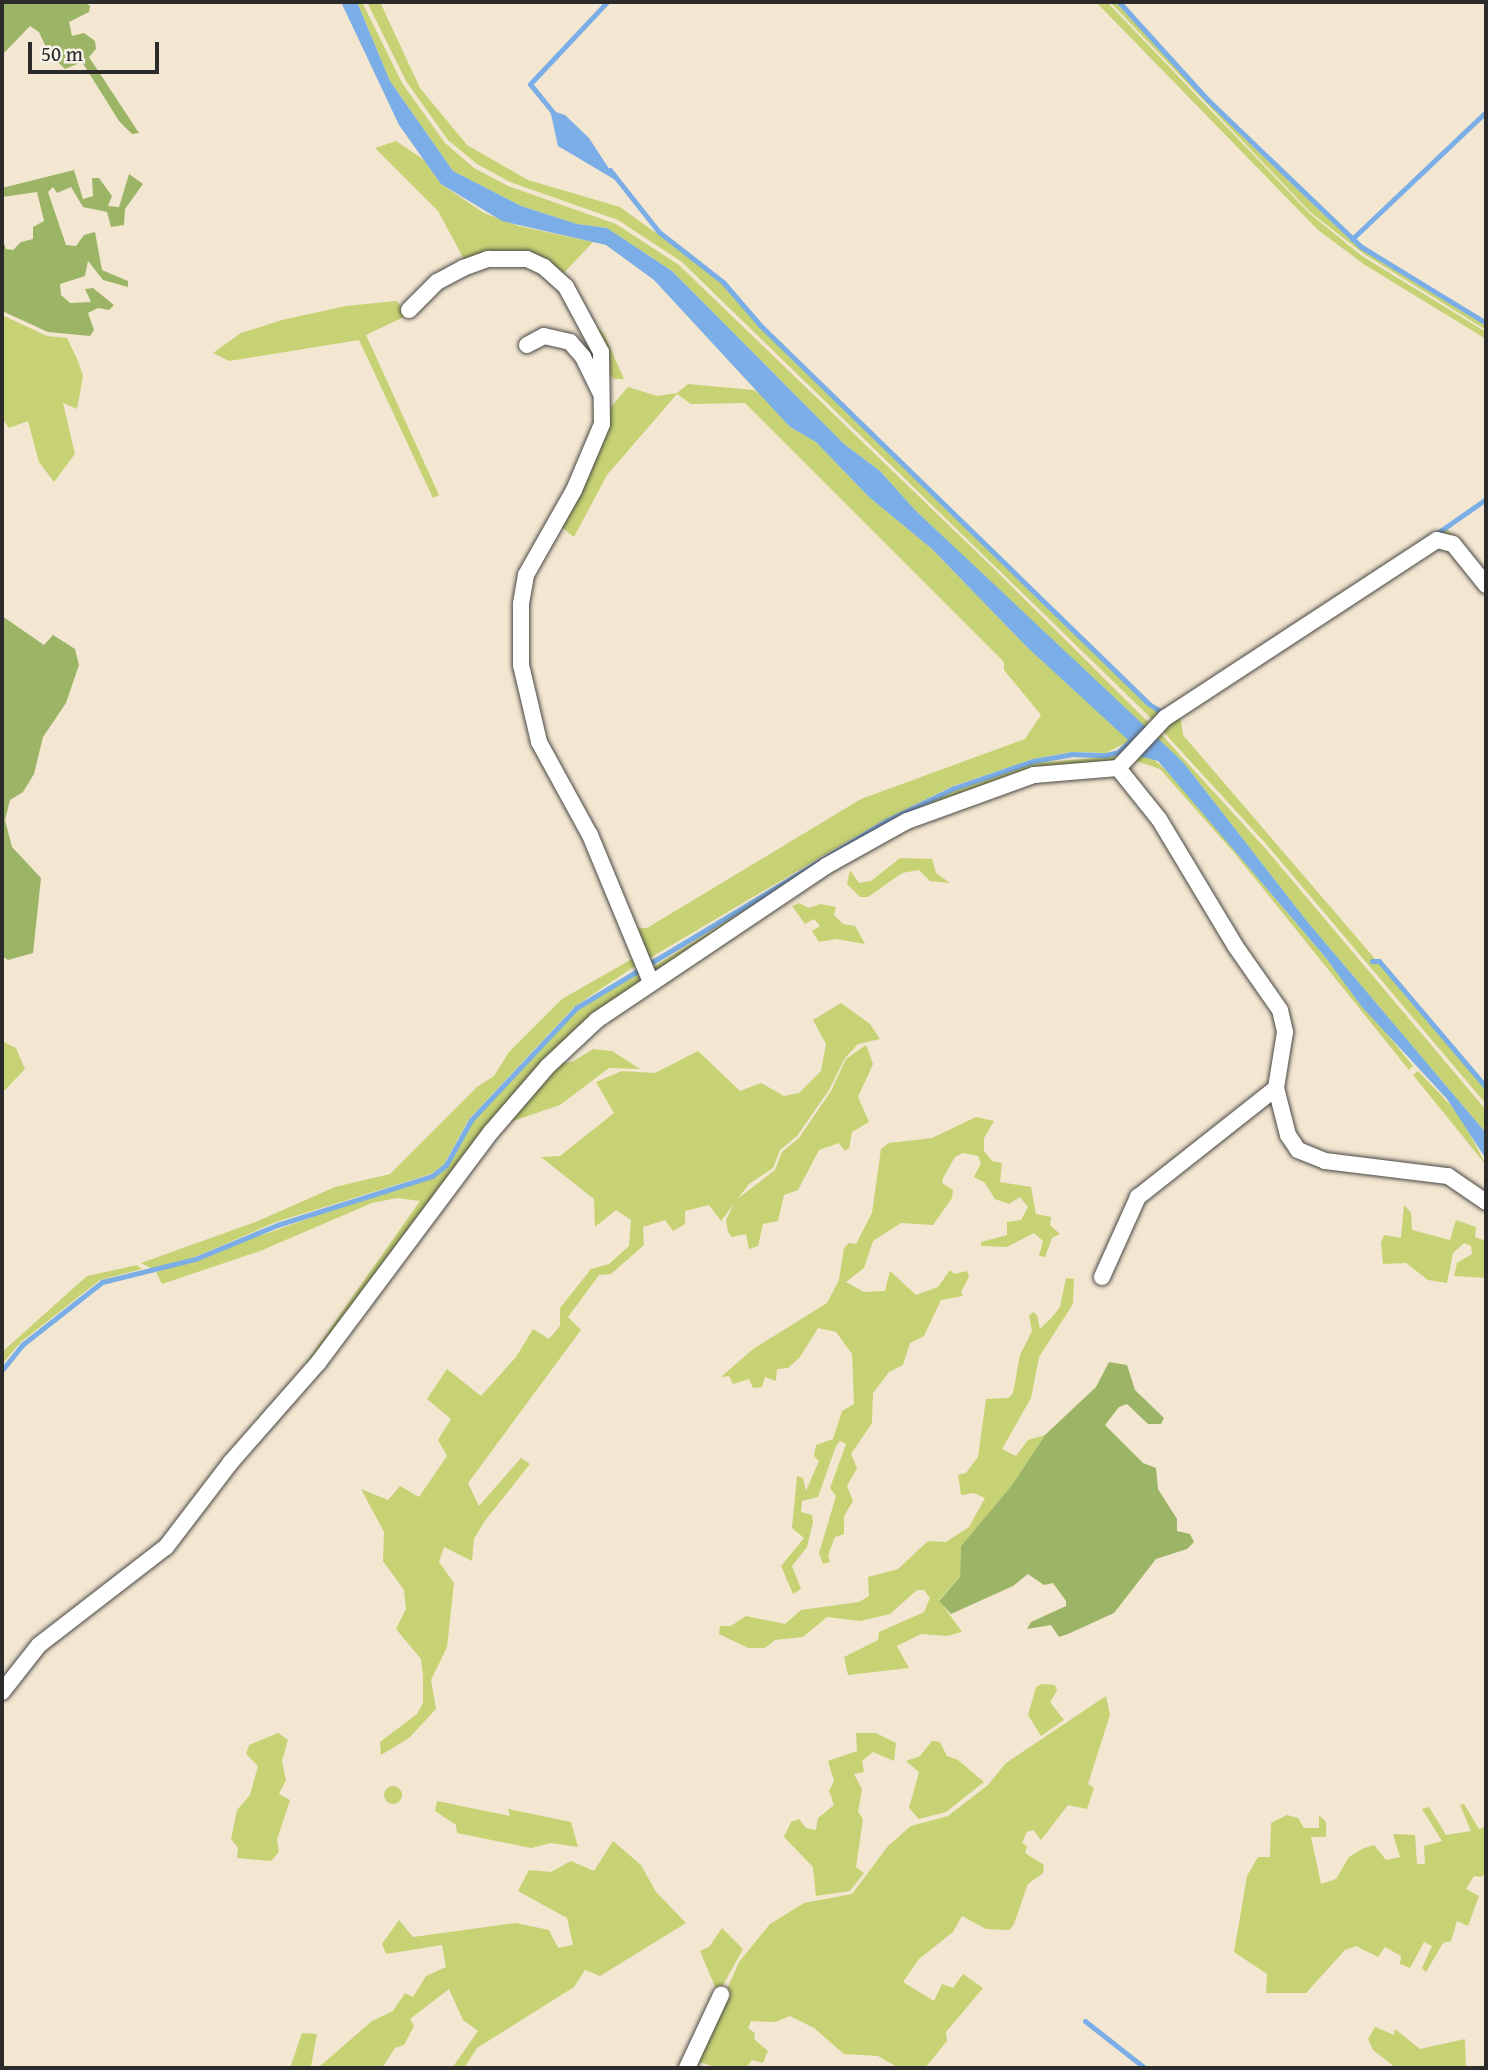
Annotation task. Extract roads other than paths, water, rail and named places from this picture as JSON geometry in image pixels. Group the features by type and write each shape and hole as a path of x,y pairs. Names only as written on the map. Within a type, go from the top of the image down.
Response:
{"street":[{"path":"409,310 437,282 488,259 527,259 544,267 566,287 597,342 604,371 602,424 592,455 526,575 521,604 521,665 539,742 590,835 646,972"},
{"path":"527,345 544,336 570,342 583,357 601,398"},
{"path":"2,1692 39,1645 166,1547 231,1462 318,1363 450,1183 532,1085 646,972 908,821 1034,775 1118,768 1157,727 1437,540 1453,544 1486,585"},
{"path":"1118,768 1159,819 1236,947 1280,1010 1284,1032 1276,1088 1287,1135 1304,1155 1448,1176 1486,1202"},
{"path":"1102,1277 1138,1197 1276,1088"},
{"path":"687,2068 721,1995"}],"water":[{"path":"341,2 357,2 390,81 453,171 521,206 577,224 607,228 672,271 844,444 880,471 915,510 1183,762 1306,920 1486,1133 1486,1159 1447,1099 1362,1007 1326,958 1158,761 1136,755 1128,740 1028,648 932,549 869,497 816,442 790,427 654,280 606,245 502,221 441,184 399,125"},
{"path":"550,110 565,115 589,138 617,181 558,146"}],"waterway":[{"path":"556,116 530,84 607,2"},
{"path":"1119,2 1208,100 1360,246 1486,323"},
{"path":"1352,239 1486,112"},
{"path":"610,170 659,232 723,282 760,325 1149,704 1160,711 1167,710"},
{"path":"1433,536 1486,499"},
{"path":"2,1370 22,1345 102,1282 195,1259 277,1225 432,1176 446,1165 471,1120 576,1008 888,820 954,788 1033,761 1071,754 1106,755 1118,752 1134,737"},
{"path":"1372,961 1379,961 1486,1087"},
{"path":"1085,2021 1145,2068"}]}
